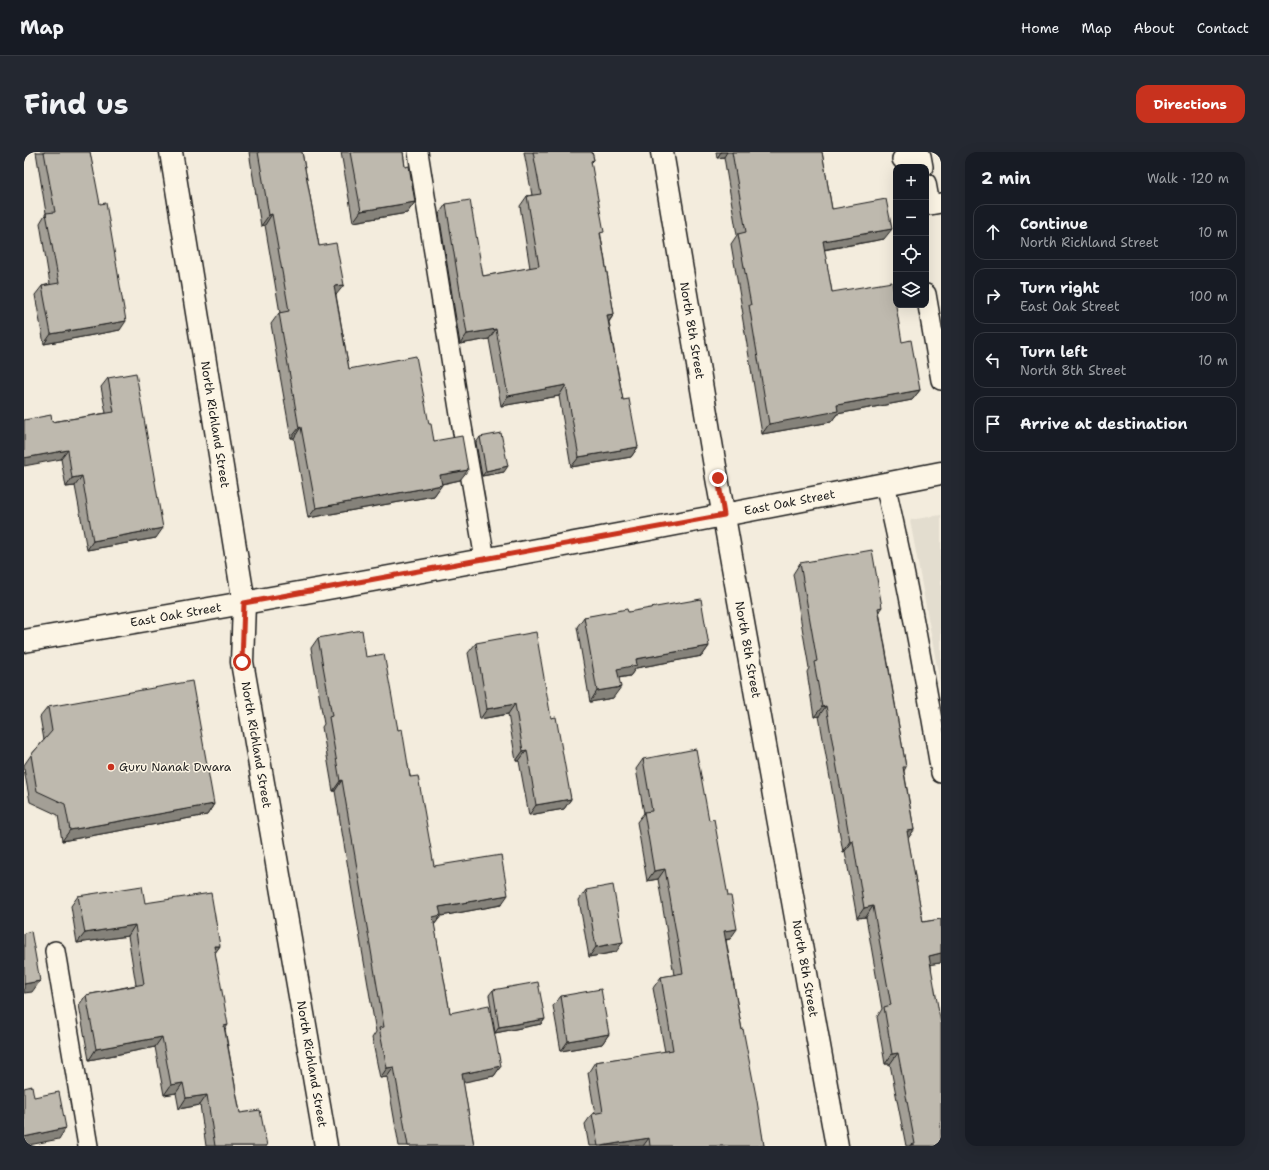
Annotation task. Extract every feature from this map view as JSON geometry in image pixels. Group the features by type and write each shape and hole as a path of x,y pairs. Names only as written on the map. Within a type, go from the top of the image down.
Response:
{"street":[{"name":"North Richland Street","path":"171,152 244,603 242,662 326,1146"},
{"name":"North 8th Street","path":"662,152 724,515 837,1146"},
{"name":"East Oak Street","path":"24,641 485,559 941,473"}],"lane":[{"path":"418,152 461,421 485,559"},
{"path":"902,159 921,156 922,164"},
{"path":"929,189 936,204"},
{"path":"928,308 941,380"},
{"path":"885,484 896,530 930,705 941,773"},
{"path":"55,951 88,1146"}],"shaded area":[{"path":"941,515 941,688 910,520"}],"building":[{"path":"44,152 90,152 100,204 106,203 126,321 51,334 42,286 59,283 46,213 55,212"},
{"path":"258,152 302,152 319,246 336,243 344,285 334,286 349,369 416,356 429,424 431,424 434,441 462,436 468,470 440,475 442,485 316,508 301,427 299,428 279,313 289,311 272,214 269,215"},
{"path":"350,152 403,152 405,167 409,166 415,202 361,211"},
{"path":"533,152 592,152 594,160 591,161 604,232 600,233 614,314 607,315 623,400 629,399 638,447 579,457 566,385 508,396 496,329 467,334 446,204 470,200 483,276 539,266 527,196 541,194"},
{"path":"732,152 822,152 832,209 886,199 892,229 823,241 832,292 892,282 893,308 896,308 902,342 911,340 920,390 837,405 838,411 769,424 749,305 751,305 738,234 746,232"},
{"path":"136,373 163,528 93,541 82,476 72,478 68,450 24,458 24,420 51,415 52,422 114,412 108,378"},
{"path":"501,433 508,466 486,471 480,437"},
{"path":"872,550 882,607 878,608 906,767 903,767 914,830 907,831 923,922 941,919 941,953 929,956 941,1024 941,1146 910,1146 915,1144 898,1053 892,1054 884,1007 891,1005 873,906 864,908 853,841 850,841 826,706 822,707 814,662 817,661 800,563"},
{"path":"701,599 709,646 636,659 637,665 617,669 621,687 597,691 584,617 627,609 628,612"},
{"path":"362,630 366,657 384,654 398,730 402,729 410,777 418,776 434,866 501,855 508,895 439,907 441,915 433,917 450,1013 489,1005 501,1066 462,1074 474,1146 408,1146 394,1067 387,1068 379,1028 384,1027 342,780 340,781 329,717 332,716 318,638"},
{"path":"536,632 551,718 556,717 571,799 536,805 527,750 523,751 515,704 487,709 476,643"},
{"name":"Guru Nanak Dwara","path":"192,681 214,804 70,830 65,804 37,791 31,755 52,731 48,707"},
{"path":"696,749 709,820 714,819 728,896 731,896 737,929 724,931 757,1101 764,1146 650,1146 649,1138 598,1146 592,1114 603,1112 595,1062 673,1050 661,977 683,973 665,869 654,871 644,812 652,811 643,759"},
{"path":"613,885 623,942 596,947 586,890"},
{"path":"142,886 145,903 211,893 220,946 214,946 228,1025 224,1026 240,1113 260,1110 267,1146 215,1146 207,1095 186,1098 183,1083 171,1085 162,1037 96,1049 86,995 144,984 135,925 85,933 78,896"},
{"path":"31,931 40,981 24,984 24,933"},
{"path":"538,982 545,1019 499,1027 493,990"},
{"path":"601,989 609,1034 568,1041 561,996"},
{"path":"32,1086 34,1097 59,1092 66,1128 24,1137 24,1088"}],"place":[{"name":"Guru Nanak Dwara","path":"111,767"}],"route":[{"path":"242,662 244,603 724,515 718,478"}]}
